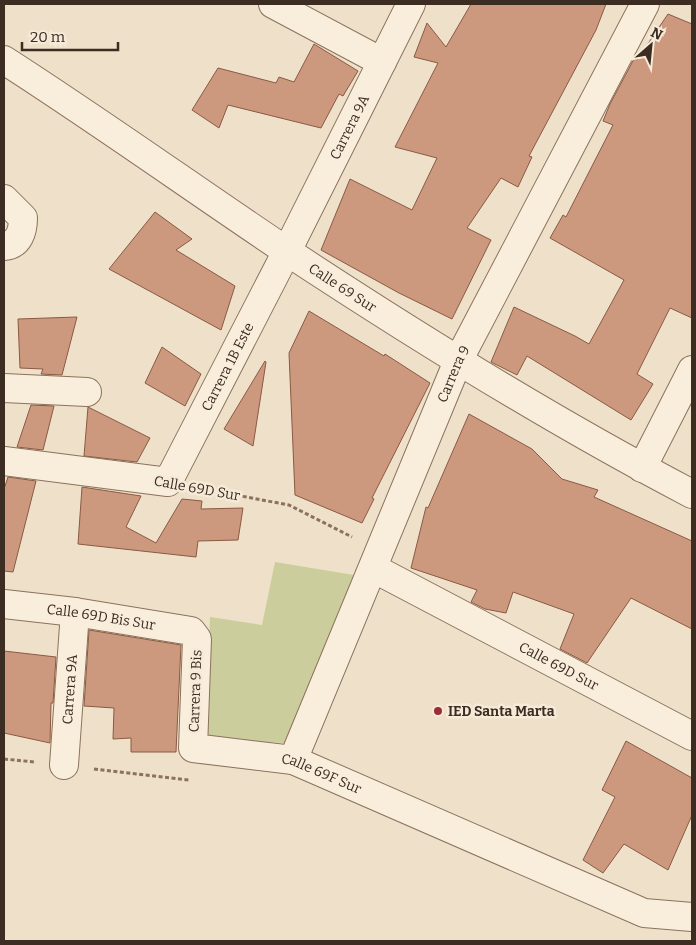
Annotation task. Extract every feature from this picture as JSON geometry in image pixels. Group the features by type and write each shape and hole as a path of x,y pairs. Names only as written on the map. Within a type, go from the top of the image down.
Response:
{"street":[{"path":"272,4 382,62"},
{"name":"Carrera 9A","path":"287,251 411,4"},
{"name":"Carrera 9","path":"292,760 458,361 645,4"},
{"name":"Calle 69 Sur","path":"5,62 287,251 458,361 642,468 692,494"},
{"path":"4,199 23,218 23,228 11,242"},
{"name":"Carrera 1B Este","path":"168,482 287,251"},
{"path":"642,468 692,370"},
{"path":"4,388 87,392"},
{"name":"Calle 69D Sur","path":"4,461 168,482"},
{"name":"Calle 69D Sur","path":"376,560 692,736"},
{"name":"Calle 69D Bis Sur","path":"4,604 75,612 191,631 195,635"},
{"name":"Carrera 9A","path":"64,766 75,612"},
{"name":"Carrera 9 Bis","path":"193,748 197,639 195,635"},
{"name":"Calle 69F Sur","path":"193,748 292,760 644,913 692,917"}],"path":[{"name":"Calle 69D Sur","path":"168,482 289,505 376,560"},
{"path":"4,758 190,780 193,748"}],"green space":[{"path":"275,562 360,576 285,743 205,739 210,617 262,625"}],"building":[{"path":"471,4 606,4 596,30 529,156 532,157 518,187 501,178 467,228 491,240 452,319 399,293 321,250 350,179 412,210 437,158 395,147 438,63 414,57 427,23 446,47"},
{"path":"668,14 692,24 692,318 670,308 637,374 653,384 631,420 527,356 517,375 491,362 514,307 589,344 624,280 550,238 563,215 566,217 613,125 603,121 610,104 634,59 637,60"},
{"path":"314,44 358,71 343,96 339,94 321,128 228,105 219,128 192,110 218,68 276,83 279,77 294,82"},
{"path":"155,212 192,239 176,250 235,286 221,330 109,269"},
{"path":"309,311 384,356 385,354 430,383 372,498 374,499 362,523 295,495 289,353"},
{"path":"77,317 62,375 41,374 43,369 20,368 18,319"},
{"path":"162,347 201,374 185,406 145,383"},
{"path":"266,362 253,446 224,429"},
{"path":"31,405 54,406 43,450 17,447"},
{"path":"88,407 150,438 137,462 84,456"},
{"path":"469,414 532,449 562,479 598,490 594,497 692,541 692,629 631,598 587,663 560,649 574,614 513,592 506,613 485,609 471,602 477,590 411,568 426,507 428,508"},
{"path":"8,477 36,481 13,572 4,571 4,489"},
{"path":"82,487 141,496 126,527 156,543 182,499 202,501 201,509 243,508 238,540 198,541 196,557 78,544"},
{"path":"89,630 181,645 176,752 131,752 131,738 113,739 114,708 84,706"},
{"path":"4,651 56,657 53,703 51,703 50,743 4,733"},
{"path":"626,741 692,778 692,815 668,870 624,844 603,873 583,860 615,797 602,790"}],"place":[{"name":"IED Santa Marta","path":"438,711"}]}
